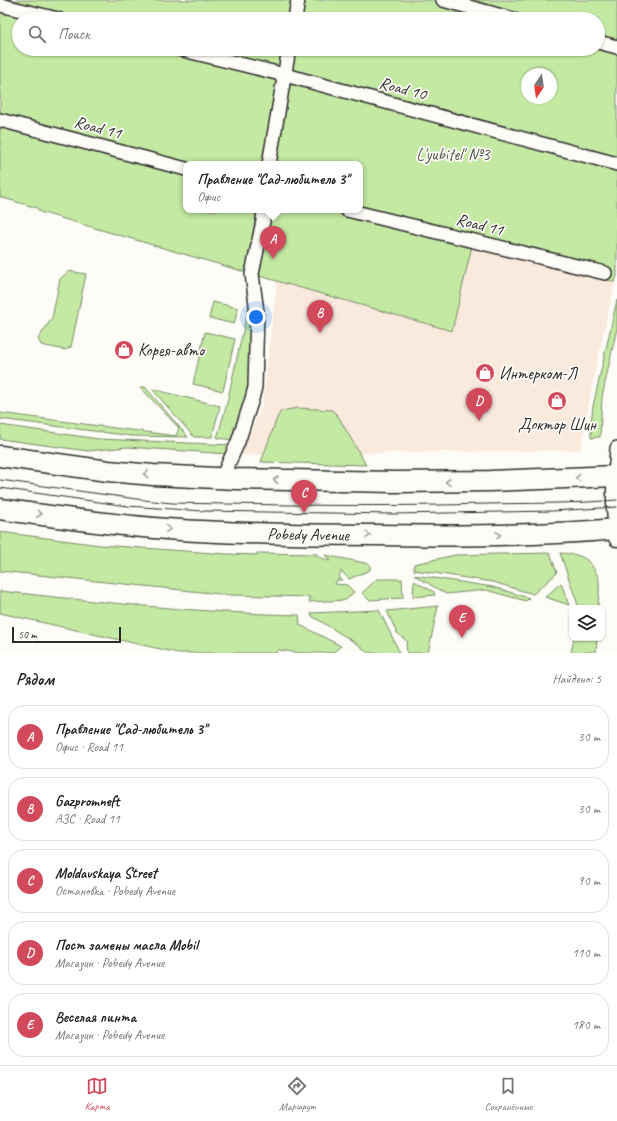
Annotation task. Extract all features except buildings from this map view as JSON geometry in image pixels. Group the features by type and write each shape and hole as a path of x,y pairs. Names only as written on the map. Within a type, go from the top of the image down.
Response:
{"main road":[{"path":"0,456 108,471 153,475 222,478 403,482 490,481 616,476"},
{"name":"Pobedy Avenue","path":"0,509 86,521 166,529 243,533 422,536 617,532"}],"street":[{"path":"296,12 298,0"},
{"path":"443,0 487,12"},
{"path":"0,4 31,12"},
{"path":"605,44 617,47"},
{"name":"Road 10","path":"208,56 285,75 617,164"},
{"path":"270,161 288,56"},
{"name":"Road 11","path":"0,120 183,168"},
{"path":"222,478 238,442 255,387 257,312 252,274 264,213"},
{"name":"Road 11","path":"359,213 605,273"},
{"path":"617,448 615,507 617,532"}],"shaded area":[{"path":"472,246 615,282 593,381 581,450 240,455 262,406 277,281 452,331"}],"green space":[{"name":"L'yubitel' №3","path":"0,0 617,0 617,276 615,282 472,246 452,331 40,212 37,208 0,197"},
{"path":"69,271 86,274 71,347 65,350 41,345 38,339 52,318 60,279"},
{"path":"617,300 617,328 602,397 600,437 591,438 593,406"},
{"path":"213,302 238,308 234,324 209,318"},
{"path":"249,304 252,309 249,390 233,440 217,438 226,407"},
{"path":"205,332 235,339 223,391 193,384"},
{"path":"140,387 145,387 188,437 132,436 0,419 0,413 176,436 179,428"},
{"path":"152,389 220,406 212,437 194,437"},
{"path":"298,408 332,410 338,416 366,465 261,462 281,411"},
{"path":"0,425 99,439 232,445 228,454 127,447 88,451 0,439"},
{"path":"0,532 100,545 227,554 317,554 317,556 330,561 325,555 370,564 370,570 349,579 341,571 339,577 342,580 337,580 335,584 347,585 354,592 346,600 309,602 310,597 230,595 0,571"},
{"path":"550,553 557,573 533,594 493,582 414,570 414,564 455,555"},
{"path":"560,553 580,556 592,566 597,575 599,581 598,605 578,605"},
{"path":"414,575 493,587 529,598 526,601 486,590 446,594"},
{"path":"377,579 402,579 403,598 369,600 362,593"},
{"path":"414,581 434,592 435,595 413,597"},
{"path":"561,583 569,605 545,597"},
{"path":"0,591 112,603 224,612 299,615 300,625 341,646 332,653 300,653 278,650 276,653 178,653 0,613"},
{"path":"438,606 428,653 407,653 406,644 408,642 397,633 387,611"},
{"path":"379,610 399,653 368,653 359,645 312,616 311,613"},
{"path":"573,641 597,641 596,652 571,653"}],"tram line":[{"path":"0,480 172,503 408,505 568,503 617,500"},
{"path":"0,488 127,506 203,511 395,514 552,511 617,507"}],"place":[{"name":"Правление \"Сад-любитель 3\"","path":"273,259"},
{"name":"Gazpromneft","path":"320,333"},
{"name":"Корея-авто","path":"124,350"},
{"name":"Интерком-Л","path":"485,373"},
{"name":"Доктор Шин","path":"557,401"},
{"name":"Пост замены масла Mobil","path":"479,421"},
{"name":"Moldavskaya Street","path":"304,513"},
{"name":"Веселая пинта","path":"462,638"}]}
